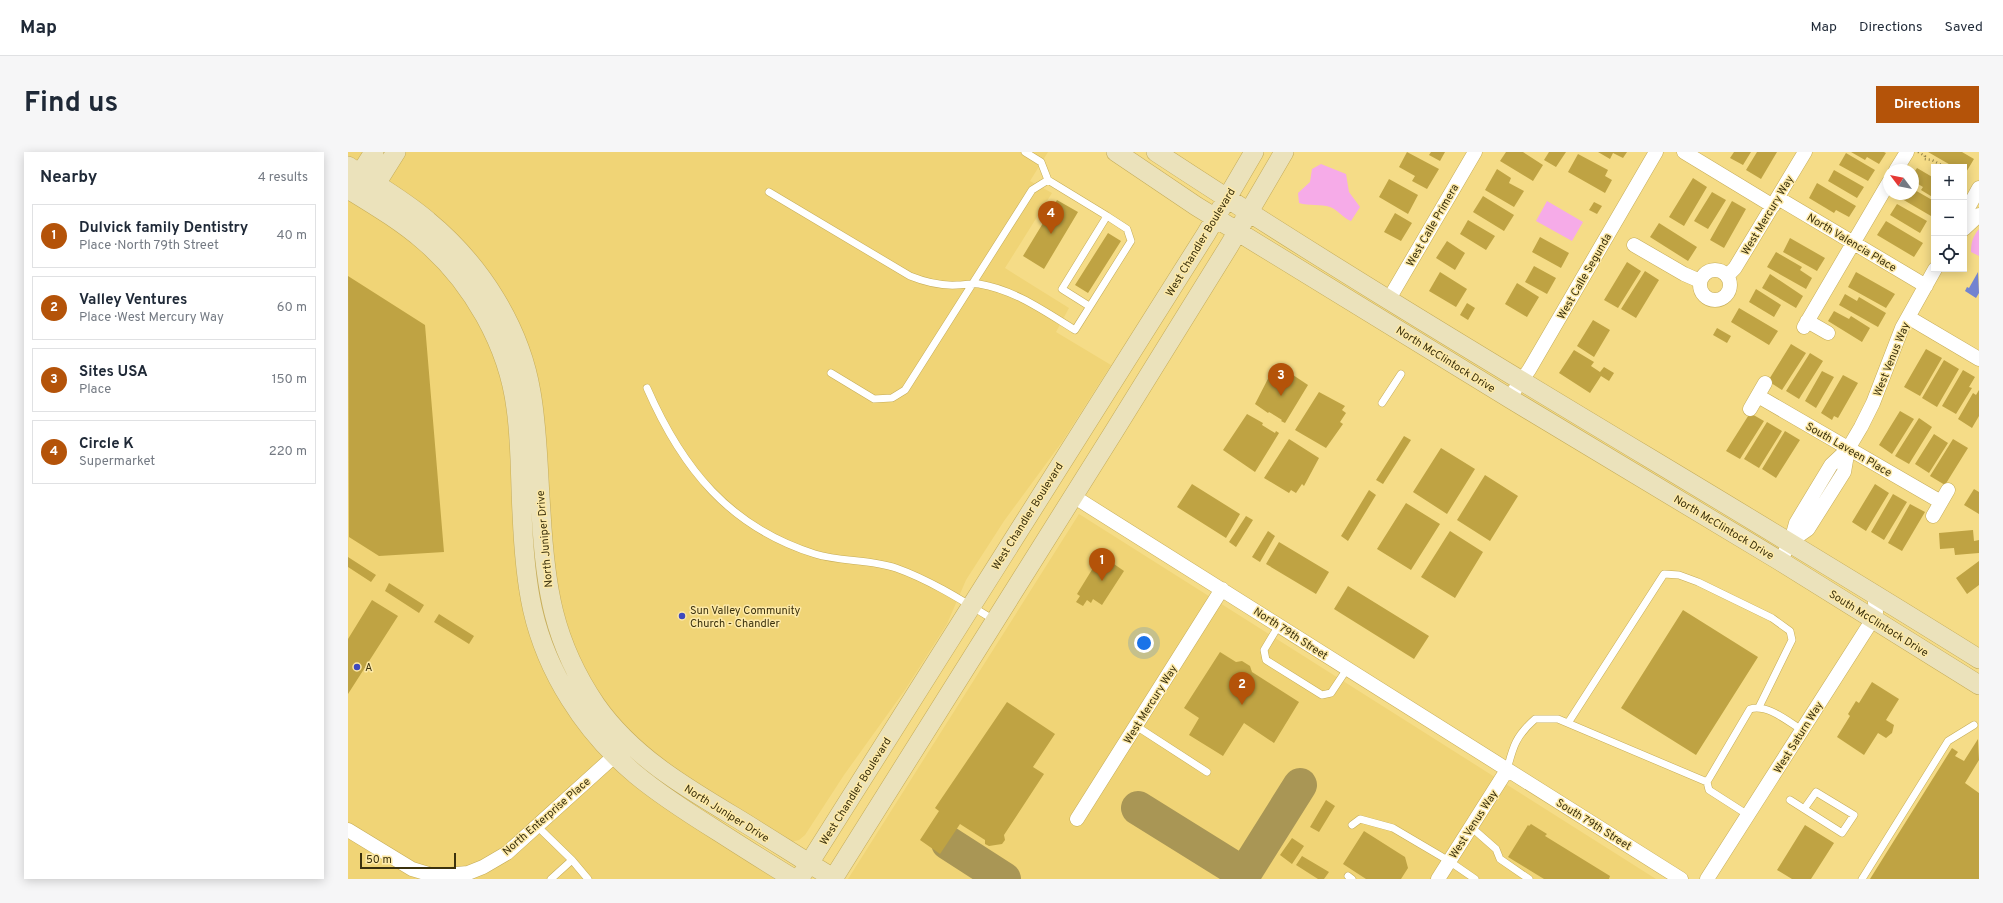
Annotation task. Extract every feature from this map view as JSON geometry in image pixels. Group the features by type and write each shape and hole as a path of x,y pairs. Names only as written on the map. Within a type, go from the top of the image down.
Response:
{"main road":[{"path":"349,189 354,170 374,152"},
{"path":"371,192 396,152"},
{"name":"North McClintock Drive","path":"1116,152 1237,232 1780,561"},
{"name":"North McClintock Drive","path":"1156,152 1389,299 1791,542"},
{"name":"West Chandler Boulevard","path":"799,879 1216,218 1254,152"},
{"path":"833,879 1074,496 1237,232 1284,152"},
{"name":"North Juniper Drive","path":"354,170 389,214 425,241 458,276 467,289 500,348 513,390 527,424 544,563 554,619 572,665 582,684 608,722 645,758 688,789 833,879"},
{"name":"North Juniper Drive","path":"349,189 371,192"},
{"name":"North Juniper Drive","path":"527,424 525,571 534,618 546,654 569,697 580,715 614,756 659,794 794,879"},
{"name":"South McClintock Drive","path":"1791,542 1979,659"},
{"name":"South McClintock Drive","path":"1780,561 1979,685"}],"street":[{"name":"West Calle Primera","path":"1389,299 1475,152"},
{"name":"West Calle Segunda","path":"1509,398 1523,380 1656,152"},
{"name":"North Valencia Place","path":"1684,152 1853,243 1926,286"},
{"name":"West Mercury Way","path":"1727,276 1735,268 1805,152"},
{"path":"1900,164 1907,152"},
{"path":"1967,210 1979,188"},
{"path":"1828,333 1806,324 1883,192"},
{"path":"1967,226 1979,215"},
{"path":"1634,245 1684,274 1700,281"},
{"path":"1710,270 1719,270 1727,276 1729,281 1726,295 1717,300 1712,300 1701,291 1700,281 1705,273 1710,270"},
{"name":"West Venus Way","path":"1780,561 1791,542 1796,523 1831,465 1848,449 1873,403 1908,317 1933,272"},
{"path":"1908,317 1979,359"},
{"path":"1750,409 1765,383"},
{"name":"South Laveen Place","path":"1758,396 1941,502"},
{"name":"West Venus Way","path":"1791,542 1808,529 1837,484 1844,472 1848,449"},
{"path":"1824,476 1837,484"},
{"path":"1933,516 1948,490"},
{"name":"North 79th Street","path":"1074,496 1507,770"},
{"name":"West Mercury Way","path":"1077,819 1222,589"},
{"name":"West Saturn Way","path":"1708,879 1873,619 1876,612 1874,593"},
{"name":"North Enterprise Place","path":"348,830 412,869 435,876 449,877 468,873 483,867 507,853 629,743"},
{"name":"West Venus Way","path":"1438,879 1507,770"},
{"name":"South 79th Street","path":"1507,770 1681,879"}],"lane":[{"path":"769,192 910,276 924,282 938,284 972,284 998,289 1022,298 1075,330 1131,242 1127,229 1048,180 1041,162 1026,152"},
{"path":"831,373 874,399 892,398 905,390 918,372 1032,190 1048,180"},
{"path":"1089,306 1062,289 1107,216"},
{"path":"1382,403 1401,374"},
{"path":"647,388 666,426 701,481 727,507 758,529 815,554 830,558 878,563 895,568 938,587 996,621"},
{"path":"1568,723 1664,574 1679,575 1698,582 1772,618 1790,630 1792,640 1759,707"},
{"path":"1279,625 1264,650 1266,660 1322,695 1331,692 1347,669"},
{"path":"1748,814 1709,790 1707,782 1750,709 1759,707 1802,730"},
{"path":"1507,770 1512,749 1521,731 1535,719 1558,719 1707,782"},
{"path":"1862,879 1948,741 1974,725"},
{"path":"1136,726 1206,772"},
{"path":"1790,800 1804,809 1842,833 1854,815 1816,792 1804,809"},
{"path":"1352,825 1360,819 1393,828 1449,861 1475,879"},
{"path":"536,826 572,860 588,879"},
{"path":"1471,827 1496,849 1500,859 1529,879"},
{"path":"551,879 572,860"}],"path":[{"path":"1918,152 1925,156 1924,159 1932,160 1939,164"}],"shaded area":[{"path":"348,152 1048,152 1030,181 1052,193 1005,268 1069,308 1056,332 1111,365 1062,442 1004,521 966,580 947,624 905,690 844,775 805,835 799,840 791,842 695,784 637,743 591,685 572,646 558,606 524,613 540,662 575,722 774,879 348,879"},
{"path":"1321,164 1346,174 1349,192 1360,207 1351,221 1330,207 1299,203 1298,193 1310,182 1312,169"},
{"path":"1547,201 1583,222 1572,241 1536,221"},
{"path":"1979,229 1979,256 1971,252 1971,245 1975,234"},
{"path":"1079,514 1656,879 848,879"}],"water":[{"path":"1978,272 1979,293 1976,298 1965,291 1967,287 1969,288"}],"building":[{"path":"1407,152 1439,169 1427,189 1412,181 1415,176 1399,167"},
{"path":"1431,152 1445,152 1440,161 1429,155"},
{"path":"1506,152 1523,152 1543,165 1533,181 1500,161"},
{"path":"1549,152 1566,152 1556,167 1544,160"},
{"path":"1598,152 1627,152 1623,158 1613,153 1610,159"},
{"path":"1734,152 1751,152 1743,165 1730,158"},
{"path":"1757,152 1777,152 1761,179 1746,170"},
{"path":"1851,152 1886,153 1879,164 1867,157 1865,160"},
{"path":"1928,152 1962,152 1974,159 1967,171 1967,164 1949,164"},
{"path":"1846,153 1875,170 1868,181 1839,165"},
{"path":"1578,154 1608,170 1605,176 1612,180 1605,193 1568,172"},
{"path":"1497,169 1511,178 1509,183 1524,191 1514,207 1485,190"},
{"path":"1919,169 1931,176 1931,196 1921,190 1923,187 1919,185"},
{"path":"1834,170 1864,187 1857,198 1828,181"},
{"path":"1693,178 1707,187 1684,226 1669,217"},
{"path":"1389,179 1418,195 1408,214 1379,197"},
{"path":"1817,183 1856,206 1849,217 1836,210 1834,213 1809,198"},
{"path":"1712,192 1726,200 1708,229 1694,221"},
{"path":"1919,192 1931,199 1931,216 1904,200 1919,200"},
{"path":"1483,196 1514,215 1504,231 1473,212"},
{"path":"1057,200 1078,212 1044,269 1023,256"},
{"path":"1732,201 1746,209 1724,248 1710,240"},
{"path":"1594,202 1602,206 1597,214 1589,210"},
{"path":"1897,204 1927,221 1920,233 1890,215"},
{"path":"1395,213 1412,223 1401,241 1384,232"},
{"path":"1468,220 1495,236 1486,250 1460,234"},
{"path":"1886,221 1923,243 1914,257 1877,235"},
{"path":"1659,223 1697,247 1688,261 1650,237"},
{"path":"1108,233 1121,241 1088,293 1075,285"},
{"path":"1540,237 1569,253 1561,268 1532,252"},
{"path":"1790,238 1825,258 1817,271 1783,252"},
{"path":"1447,241 1465,253 1455,270 1436,258"},
{"path":"1776,252 1802,267 1800,270 1812,278 1806,289 1767,267"},
{"path":"1627,262 1641,271 1618,308 1604,300"},
{"path":"1534,266 1556,278 1547,294 1525,282"},
{"path":"1645,271 1659,280 1636,318 1621,309"},
{"path":"1440,272 1467,289 1456,307 1429,291"},
{"path":"1856,272 1895,294 1886,308 1848,287"},
{"path":"1770,274 1803,296 1796,308 1762,288"},
{"path":"348,276 425,325 444,552 379,556 349,537"},
{"path":"1517,283 1539,297 1527,317 1505,304"},
{"path":"1756,289 1781,305 1774,317 1749,302"},
{"path":"1845,294 1857,301 1859,297 1886,313 1878,327 1839,305"},
{"path":"1467,303 1475,308 1468,320 1460,315"},
{"path":"1739,308 1778,331 1769,345 1731,322"},
{"path":"1834,311 1849,319 1851,316 1870,328 1862,342 1828,321"},
{"path":"1593,320 1610,330 1594,357 1577,346"},
{"path":"1717,328 1731,336 1727,343 1713,335"},
{"path":"1791,344 1806,353 1782,390 1768,381"},
{"path":"1926,349 1942,358 1920,396 1904,387"},
{"path":"1574,350 1594,362 1591,366 1600,372 1604,367 1614,373 1609,381 1601,376 1590,393 1559,373"},
{"path":"1810,353 1823,361 1799,399 1786,391"},
{"path":"1944,360 1959,369 1937,407 1922,398"},
{"path":"1278,368 1283,371 1284,369 1308,385 1285,423 1255,404 1272,371"},
{"path":"1963,370 1975,377 1969,387 1972,388 1956,414 1942,406"},
{"path":"1822,371 1834,377 1816,408 1805,401"},
{"path":"1843,375 1858,383 1838,418 1834,416 1832,420 1821,413"},
{"path":"1979,390 1979,416 1972,428 1958,419 1973,393 1976,395"},
{"path":"1319,392 1345,406 1342,410 1346,413 1340,422 1343,424 1326,448 1295,430"},
{"path":"1900,411 1914,419 1892,454 1879,445"},
{"path":"1750,413 1764,421 1740,459 1726,451"},
{"path":"1247,414 1263,423 1262,425 1275,433 1276,431 1279,433 1255,472 1223,450"},
{"path":"1919,418 1932,427 1909,464 1895,456"},
{"path":"1767,422 1782,431 1759,468 1744,459"},
{"path":"1785,431 1800,440 1776,478 1762,469"},
{"path":"1934,434 1948,443 1929,473 1915,464"},
{"path":"1404,436 1411,440 1383,484 1376,480"},
{"path":"1289,439 1319,458 1304,486 1302,484 1296,493 1291,490 1289,493 1264,478"},
{"path":"1953,439 1968,448 1945,485 1930,476"},
{"path":"1441,448 1475,469 1447,514 1413,492"},
{"path":"1485,475 1518,496 1490,541 1457,520"},
{"path":"1192,484 1240,514 1226,538 1177,507"},
{"path":"1875,484 1889,493 1866,531 1852,522"},
{"path":"1974,489 1979,492 1979,514 1964,505"},
{"path":"1369,490 1376,495 1348,541 1341,536"},
{"path":"1893,494 1907,502 1884,540 1871,532"},
{"path":"1406,503 1440,524 1411,570 1377,549"},
{"path":"1910,504 1925,512 1902,551 1888,543"},
{"path":"1246,516 1253,520 1236,547 1229,542"},
{"path":"1973,530 1974,541 1979,540 1979,553 1955,555 1954,548 1940,549 1939,533"},
{"path":"1268,531 1275,536 1260,562 1252,557"},
{"path":"1450,531 1483,552 1455,598 1421,577"},
{"path":"1279,542 1329,572 1316,594 1266,564"},
{"path":"1101,555 1124,571 1102,605 1093,599 1091,603 1087,600 1083,606 1076,602 1080,596 1077,594"},
{"path":"348,557 376,575 371,582 348,567"},
{"path":"1979,561 1979,585 1967,594 1956,578"},
{"path":"389,583 424,605 419,613 385,591"},
{"path":"1348,586 1429,636 1414,659 1334,609"},
{"name":"A","path":"372,600 398,616 348,694 348,639"},
{"path":"1683,610 1758,657 1696,755 1621,708"},
{"path":"439,614 474,636 469,644 434,622"},
{"path":"1220,652 1236,662 1242,661 1250,666 1252,672 1299,702 1274,743 1244,723 1223,756 1189,735 1199,718 1184,708"},
{"path":"1872,682 1899,699 1886,720 1894,725 1892,733 1886,738 1878,733 1864,755 1837,737 1850,716 1848,714 1856,701 1859,703"},
{"path":"1007,702 1055,734 1033,767 1044,774 1004,835 1005,840 1002,844 989,846 985,844 985,840 960,824 940,854 920,840 939,811 935,808"},
{"path":"1978,739 1979,760 1965,783 1979,793 1979,879 1870,879 1952,748 1958,752 1955,756 1964,761"},
{"path":"1326,800 1335,806 1319,832 1310,827"},
{"path":"1531,824 1547,834 1545,836 1610,876 1609,879 1544,879 1508,857 1528,825 1529,826"},
{"path":"1805,825 1834,843 1811,879 1792,879 1777,870"},
{"path":"1364,831 1405,857 1408,868 1401,879 1366,879 1343,864"},
{"path":"1292,838 1304,846 1292,864 1280,855"},
{"path":"1302,856 1329,872 1324,879 1318,879 1296,865"}],"taxiway":[{"path":"1241,879 1300,785"},
{"path":"1138,808 1244,874"},
{"path":"948,843 1004,879"}],"place":[{"name":"Circle K","path":"1051,234"},
{"name":"Sites USA","path":"1281,396"},
{"name":"Dulvick family Dentistry","path":"1102,581"},
{"name":"Sun Valley Community Church - Chandler","path":"682,616"},
{"name":"A","path":"357,667"},
{"name":"Valley Ventures","path":"1242,705"}]}
